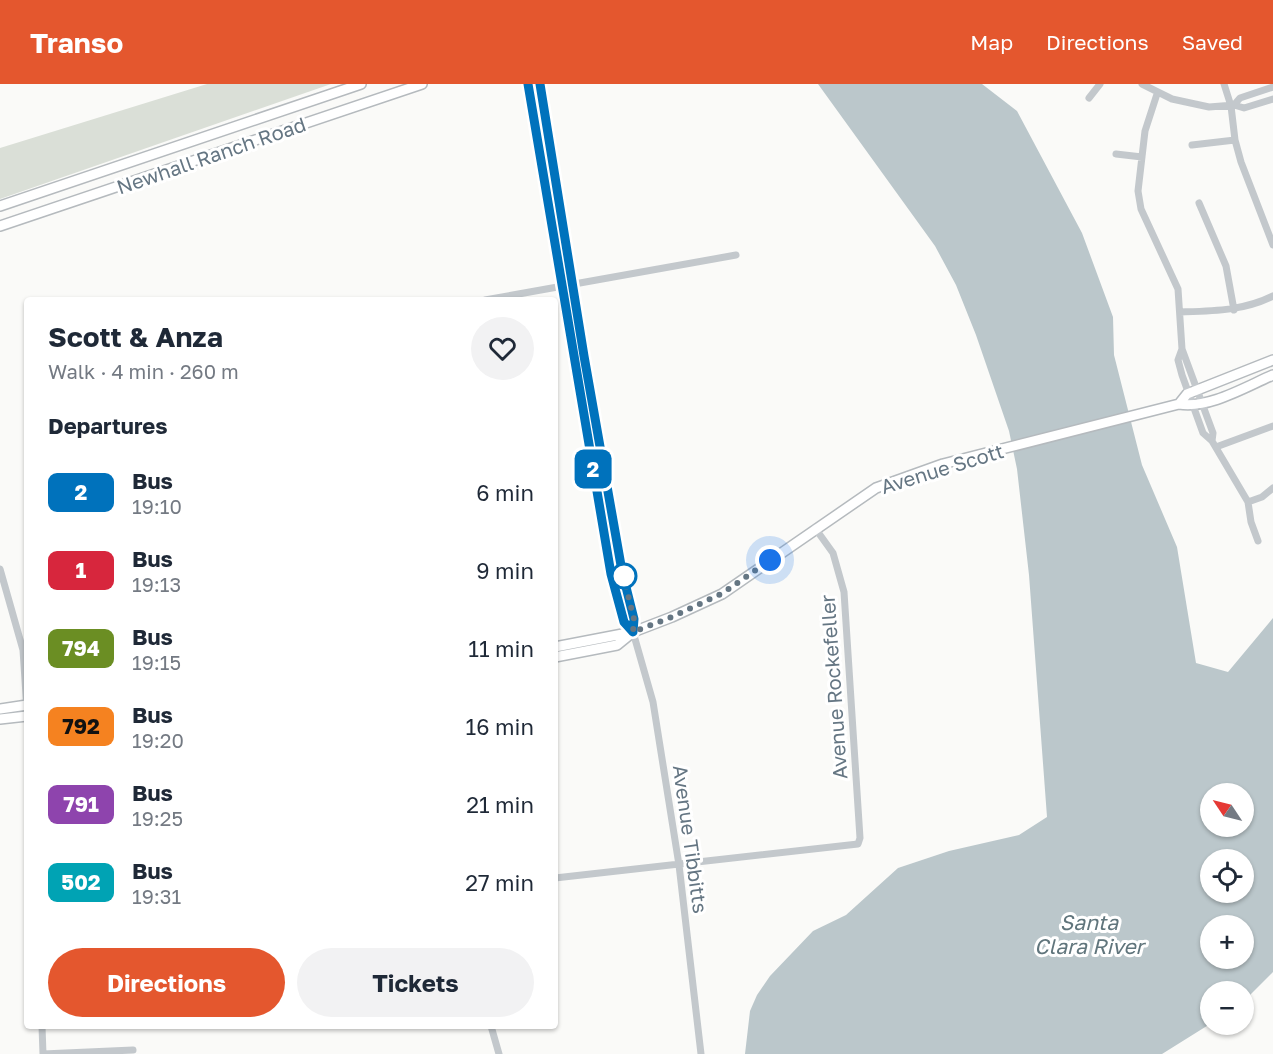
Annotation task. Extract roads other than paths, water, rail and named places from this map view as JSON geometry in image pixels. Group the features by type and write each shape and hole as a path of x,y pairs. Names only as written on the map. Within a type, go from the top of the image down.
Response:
{"main road":[{"name":"Newhall Ranch Road","path":"0,206 361,84"},
{"name":"Newhall Ranch Road","path":"0,226 422,84"},
{"path":"1179,404 1192,392 1273,360"},
{"name":"Avenue Scott","path":"558,646 633,632 723,593 876,488 943,464 1179,404 1191,406 1202,404 1273,375"},
{"name":"Avenue Scott","path":"558,656 617,645 633,632"},
{"path":"0,709 24,705"},
{"path":"0,719 24,716"}],"street":[{"name":"Avenue Tibbitts","path":"528,84 611,574 624,622 633,632"},
{"name":"Avenue Tibbitts","path":"540,84 622,571 634,619 633,632 653,702 679,865 701,1054"},
{"path":"1089,98 1100,84"},
{"path":"1142,84 1157,94 1209,107 1233,105 1244,108 1273,99"},
{"path":"1224,84 1233,105 1235,140 1273,245"},
{"path":"1233,105 1240,98 1273,87"},
{"path":"1157,94 1145,130 1138,191 1141,208 1178,289 1182,349 1192,392 1191,406 1205,437 1214,444 1248,502 1251,522 1258,541"},
{"path":"1192,145 1235,140"},
{"path":"1116,154 1142,157"},
{"path":"1199,203 1226,266 1234,310"},
{"path":"502,297 736,255"},
{"path":"1180,312 1234,310 1273,296"},
{"path":"1192,392 1202,404 1213,433 1214,444"},
{"path":"1214,444 1273,426"},
{"path":"1248,502 1262,497 1273,488"},
{"name":"Avenue Rockefeller","path":"679,865 858,844 860,838 844,592 833,553 815,528"},
{"path":"0,569 23,650 24,664"},
{"path":"558,878 679,865"},
{"path":"42,1029 43,1054 133,1050"},
{"path":"492,1029 499,1054"}],"water":[{"name":"Santa Clara River","path":"818,84 982,84 1017,111 1082,233 1113,317 1114,355 1142,465 1177,547 1196,663 1228,672 1273,618 1273,972 1254,991 1254,981 1200,981 1200,1030 1162,1054 745,1054 750,1011 757,995 770,976 813,931 846,915 898,868 949,851 1019,835 1047,817 1029,575 1017,469 1009,431 956,285 935,246"}]}
